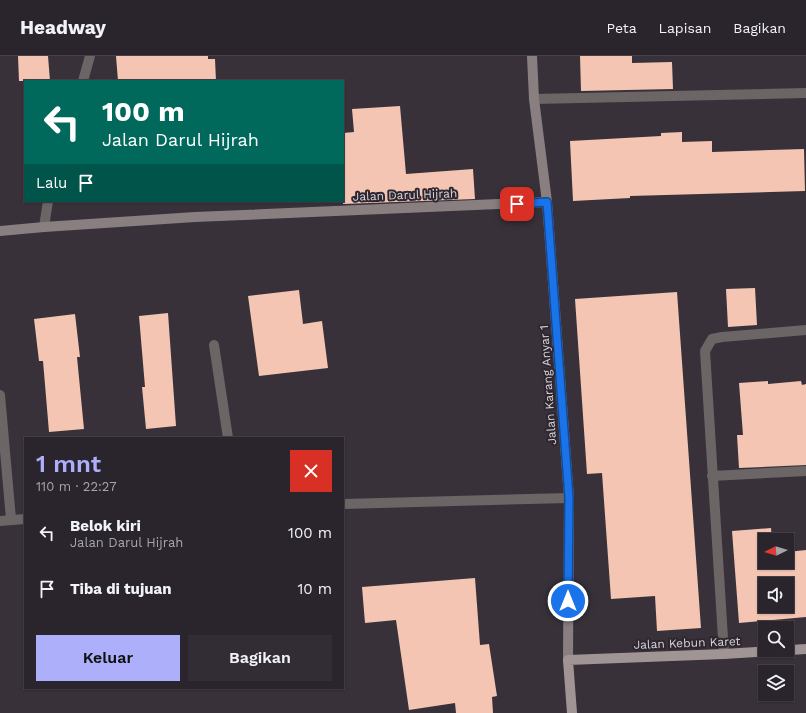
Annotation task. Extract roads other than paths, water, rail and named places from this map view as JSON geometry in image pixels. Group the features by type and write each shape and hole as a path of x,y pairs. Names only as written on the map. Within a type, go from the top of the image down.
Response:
{"main road":[{"name":"Jalan Karang Anyar 1","path":"532,56 534,99 547,202 569,498 568,660 572,713"},
{"name":"Jalan Darul Hijrah","path":"0,231 194,217 547,202"},
{"name":"Jalan Kebun Karet","path":"568,660 724,654 806,649"}],"street":[{"path":"83,80 90,56"},
{"path":"534,99 806,94"},
{"path":"44,227 48,202"},
{"path":"724,654 705,351 712,339 806,330"},
{"path":"214,345 228,437"},
{"path":"0,395 11,519"},
{"path":"712,476 806,471"},
{"path":"344,504 569,498"},
{"path":"0,521 24,519"}]}
